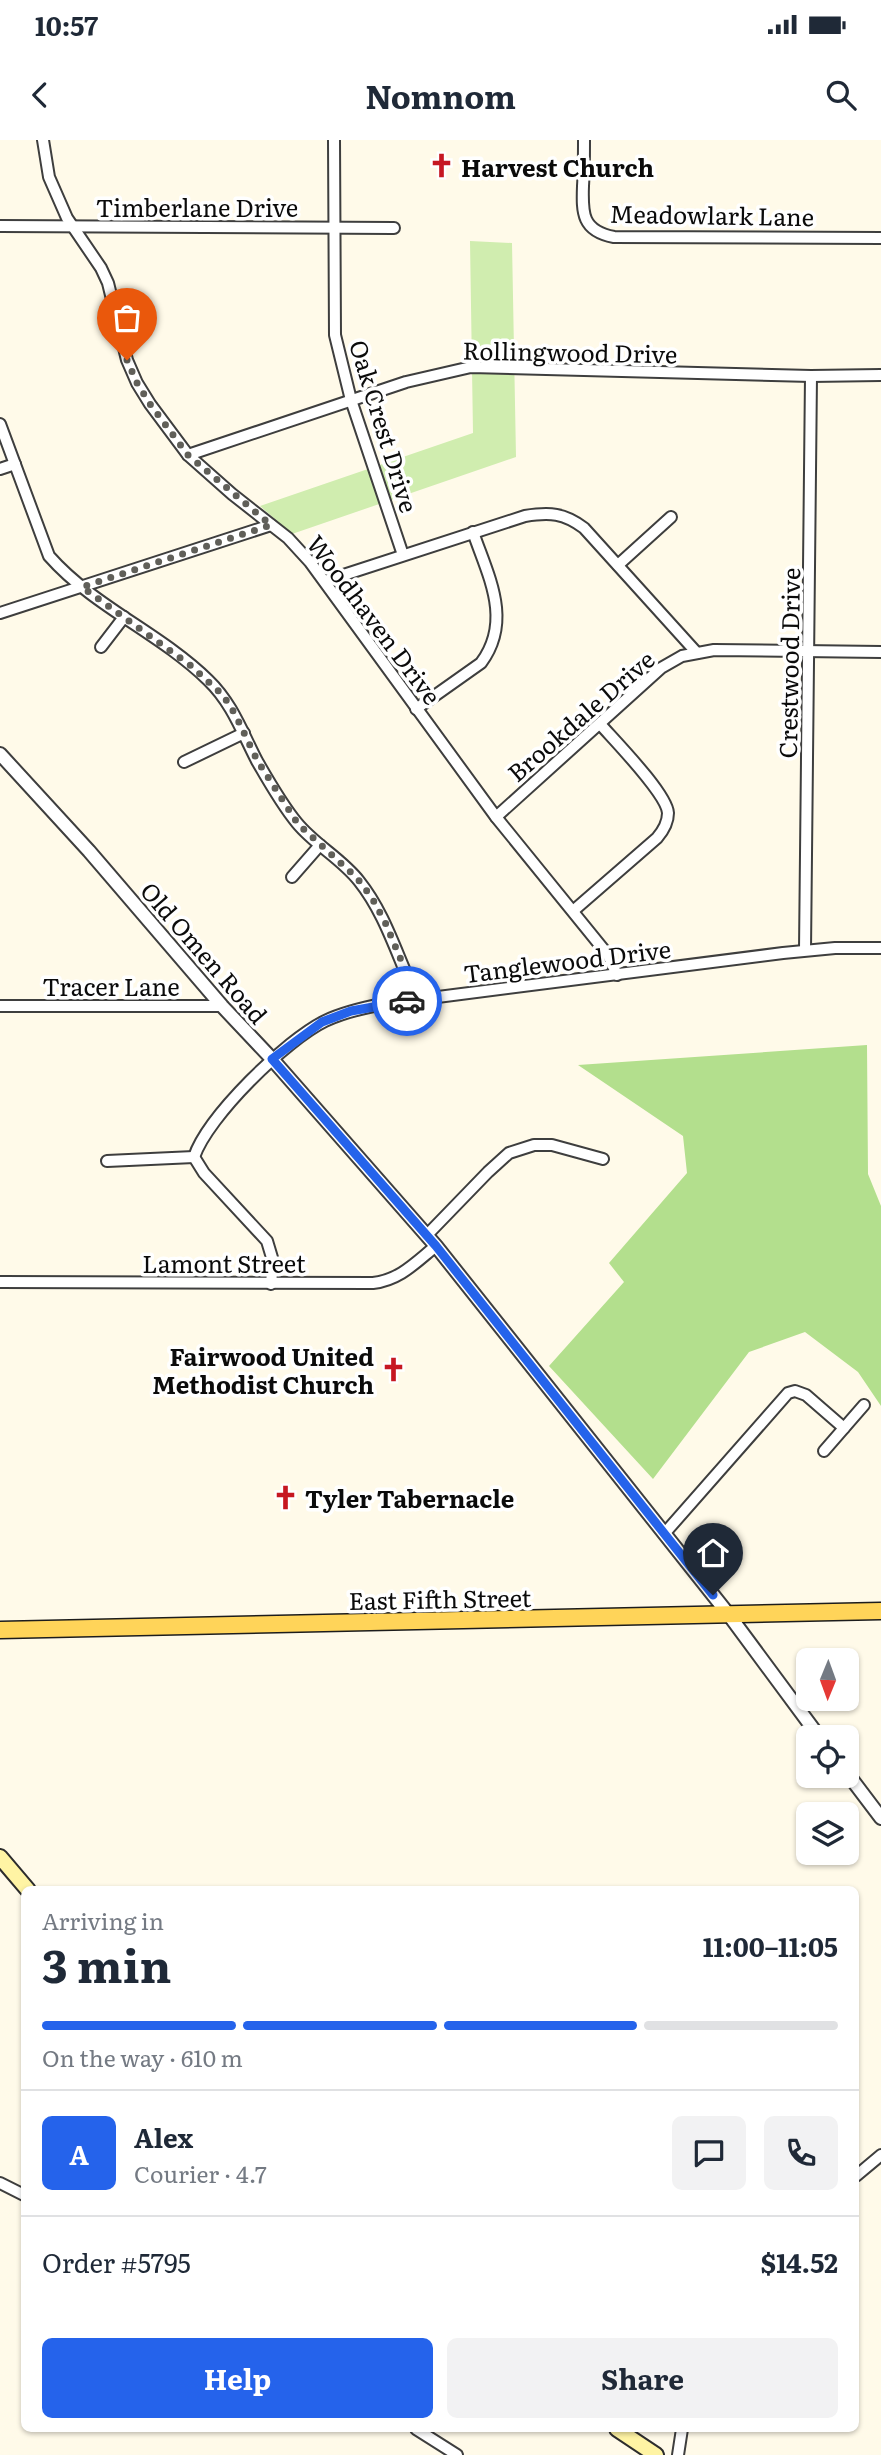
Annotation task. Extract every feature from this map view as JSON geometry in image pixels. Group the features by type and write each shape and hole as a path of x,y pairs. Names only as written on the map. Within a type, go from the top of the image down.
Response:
{"main road":[{"name":"East Fifth Street","path":"0,1630 881,1611"},
{"path":"0,1857 25,1886"},
{"path":"622,2432 656,2455"}],"street":[{"name":"Woodhaven Drive","path":"43,140 49,177 67,218 108,283 127,360 137,383 188,455 288,538 326,581 496,817 608,955 617,975"},
{"name":"Oak Crest Drive","path":"334,140 335,335 351,400 403,555"},
{"name":"Meadowlark Lane","path":"584,140 583,212 593,229 602,235 881,238"},
{"name":"Timberlane Drive","path":"0,226 394,228"},
{"name":"Rollingwood Drive","path":"188,455 434,374 471,367 811,376 881,375"},
{"name":"Crestwood Drive","path":"805,950 811,376"},
{"path":"0,424 50,556 82,587 208,679 223,695 257,760 298,824 357,878 372,898 418,1000"},
{"path":"0,469 15,464"},
{"path":"326,581 525,516 540,514 571,518 584,528 697,653"},
{"path":"618,565 671,517"},
{"path":"0,614 271,525"},
{"path":"416,709 481,663 488,653 497,627 498,611 493,590 473,532"},
{"path":"101,647 124,617"},
{"name":"Brookdale Drive","path":"496,817 661,668 681,656 728,650 881,652"},
{"path":"573,911 657,838 667,823 668,813 660,794 600,724"},
{"path":"184,762 244,733"},
{"name":"Old Omen Road","path":"0,754 89,850 222,1006 427,1235 729,1615 810,1725"},
{"path":"292,877 320,845"},
{"name":"Tanglewood Drive","path":"194,1157 202,1137 272,1059 322,1022 351,1011 805,950 881,948"},
{"name":"Tracer Lane","path":"0,1006 222,1006"},
{"path":"427,1235 509,1153 534,1145 552,1146 603,1159"},
{"path":"107,1161 194,1157 204,1173 267,1241 273,1261 271,1284"},
{"name":"Lamont Street","path":"0,1282 271,1284 388,1281 436,1246"},
{"path":"664,1534 788,1393 795,1391 806,1395 844,1428"},
{"path":"824,1451 864,1405"},
{"path":"858,1788 881,1818"},
{"path":"859,2173 881,2155"},
{"path":"0,2183 21,2194"},
{"path":"421,2432 457,2455"},
{"path":"678,2455 682,2432"}],"green space":[{"path":"470,241 512,243 516,457 292,534 260,506 473,433"},
{"path":"867,1045 868,1174 881,1206 881,1406 858,1372 805,1332 749,1352 653,1479 549,1366 624,1282 609,1263 687,1173 683,1136 578,1065"}],"way so far":[{"path":"127,360 150,404 188,455 271,525 82,587 190,665 223,695 257,760 298,824 357,878 372,898 418,1000 407,1001"}],"place":[{"name":"Harvest Church","path":"441,166"},
{"name":"Fairwood United Methodist Church","path":"394,1369"},
{"name":"Tyler Tabernacle","path":"285,1497"}],"route":[{"path":"407,1001 351,1011 322,1022 272,1059 436,1246 713,1595"}]}
